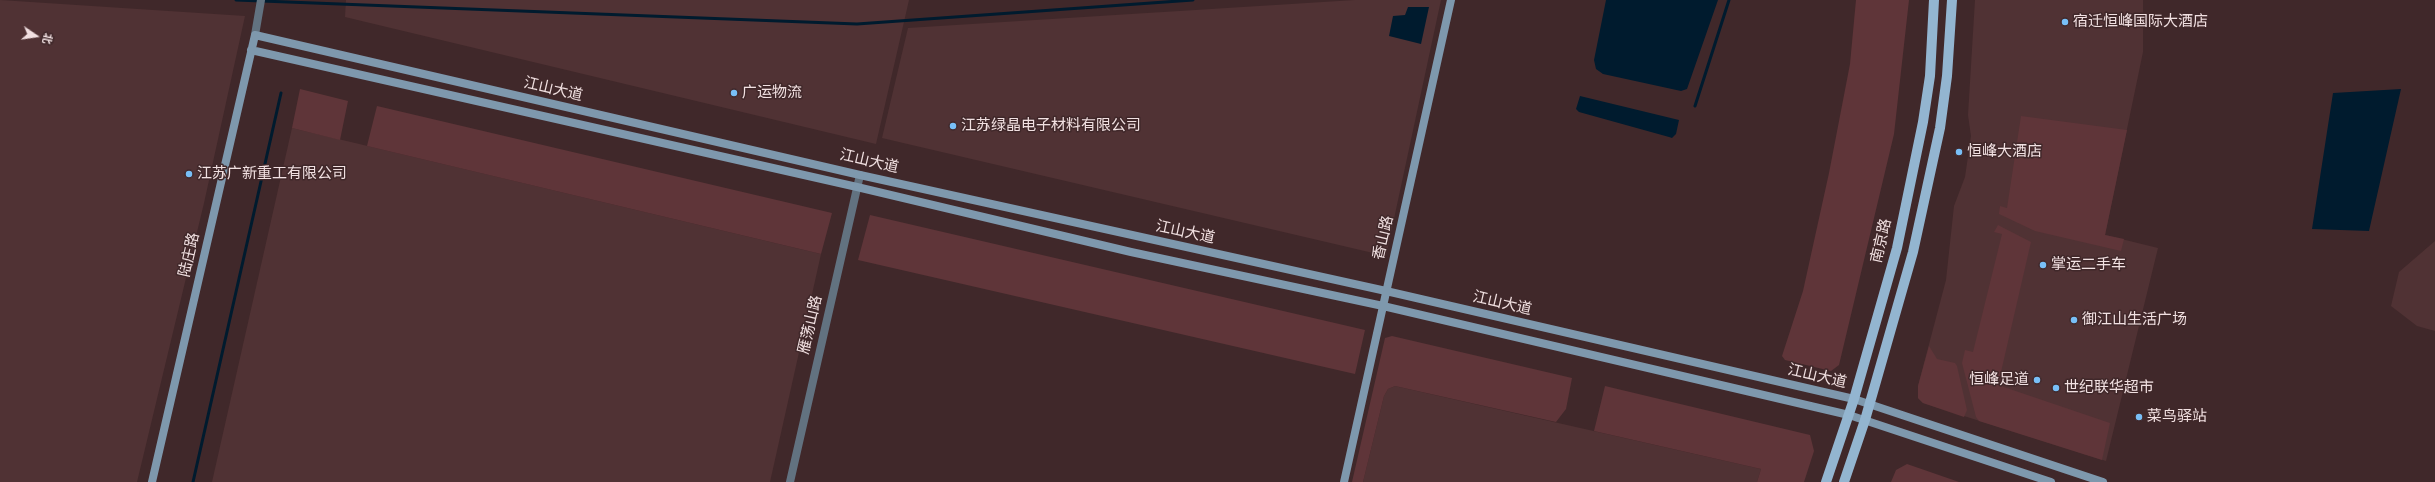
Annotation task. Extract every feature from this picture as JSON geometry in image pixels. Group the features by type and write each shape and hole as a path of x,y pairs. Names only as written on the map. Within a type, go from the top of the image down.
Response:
{"main road":[{"name":"南京路","path":"1826,482 1854,400 1897,248 1923,122 1930,76 1934,0"},
{"path":"1844,482 1870,404 1913,252 1940,128 1947,76 1952,0"}],"street":[{"path":"255,35 261,0"},
{"name":"香山路","path":"1344,482 1451,0"},
{"name":"江山大道","path":"255,35 860,175 1386,291 1854,400 1870,404 2103,482"},
{"name":"陆庄路","path":"152,482 255,35"},
{"name":"江山大道","path":"251,50 857,187 1131,252 1383,306 1848,415 2051,482"},
{"name":"雁荡山路","path":"790,482 860,175"}],"shaded area":[{"path":"0,0 245,16 204,203 137,482 0,482"},
{"path":"346,0 909,0 876,144 345,17"},
{"path":"1355,0 1441,0 1386,256 882,138 908,28"},
{"path":"1856,0 1909,0 1894,134 1839,365 1831,371 1785,360 1782,356 1803,291 1829,173 1850,64"},
{"path":"1975,0 2143,0 2143,52 2105,235 2158,248 2106,461 1923,403 1918,398 1918,386 1946,280 1954,206 1965,177 1971,136 1968,115"},
{"path":"300,89 348,101 340,140 292,128"},
{"path":"377,106 832,213 821,254 367,146"},
{"path":"2021,116 2127,130 2105,235 2124,239 2121,251 2035,231 1999,214 2000,206 2007,208"},
{"path":"292,128 821,254 770,482 212,482"},
{"path":"870,215 1365,330 1355,374 858,260"},
{"path":"1998,225 2031,242 1998,385 2110,423 2102,460 1979,421 1976,417 1962,363 1965,350 1973,352 2002,234 1994,232"},
{"path":"2435,241 2435,331 2417,326 2391,306 2399,272"},
{"path":"1392,336 1572,378 1566,409 1556,422 1395,386 1388,389 1384,396 1363,482 1352,482 1385,338"},
{"path":"1929,346 1937,359 1955,363 1957,366 1967,410 1964,417 1923,403 1918,398 1918,386"},
{"path":"1395,386 1761,469 1757,482 1363,482 1384,396 1388,389"},
{"path":"1605,386 1810,435 1814,451 1804,482 1757,482 1761,469 1594,431"},
{"path":"1907,464 1959,482 1891,482 1896,470"}],"water":[{"path":"1606,0 1718,0 1687,89 1681,91 1603,74 1596,69 1594,60"},
{"path":"1408,7 1429,7 1421,44 1389,36 1393,16 1405,15"},
{"path":"2401,89 2369,231 2312,229 2333,93"},
{"path":"1580,96 1679,120 1676,134 1672,138 1579,112 1576,109"}],"waterway":[{"path":"236,0 857,24 1193,0"},
{"path":"1695,106 1729,0"},
{"path":"193,482 281,93"}],"place":[{"name":"宿迁恒峰国际大酒店","path":"2065,22"},
{"name":"广运物流","path":"734,93"},
{"name":"江苏绿晶电子材料有限公司","path":"953,126"},
{"name":"恒峰大酒店","path":"1959,152"},
{"name":"江苏广新重工有限公司","path":"189,174"},
{"name":"掌运二手车","path":"2043,265"},
{"name":"御江山生活广场","path":"2074,320"},
{"name":"恒峰足道","path":"2037,380"},
{"name":"世纪联华超市","path":"2056,388"},
{"name":"菜鸟驿站","path":"2139,417"}]}
